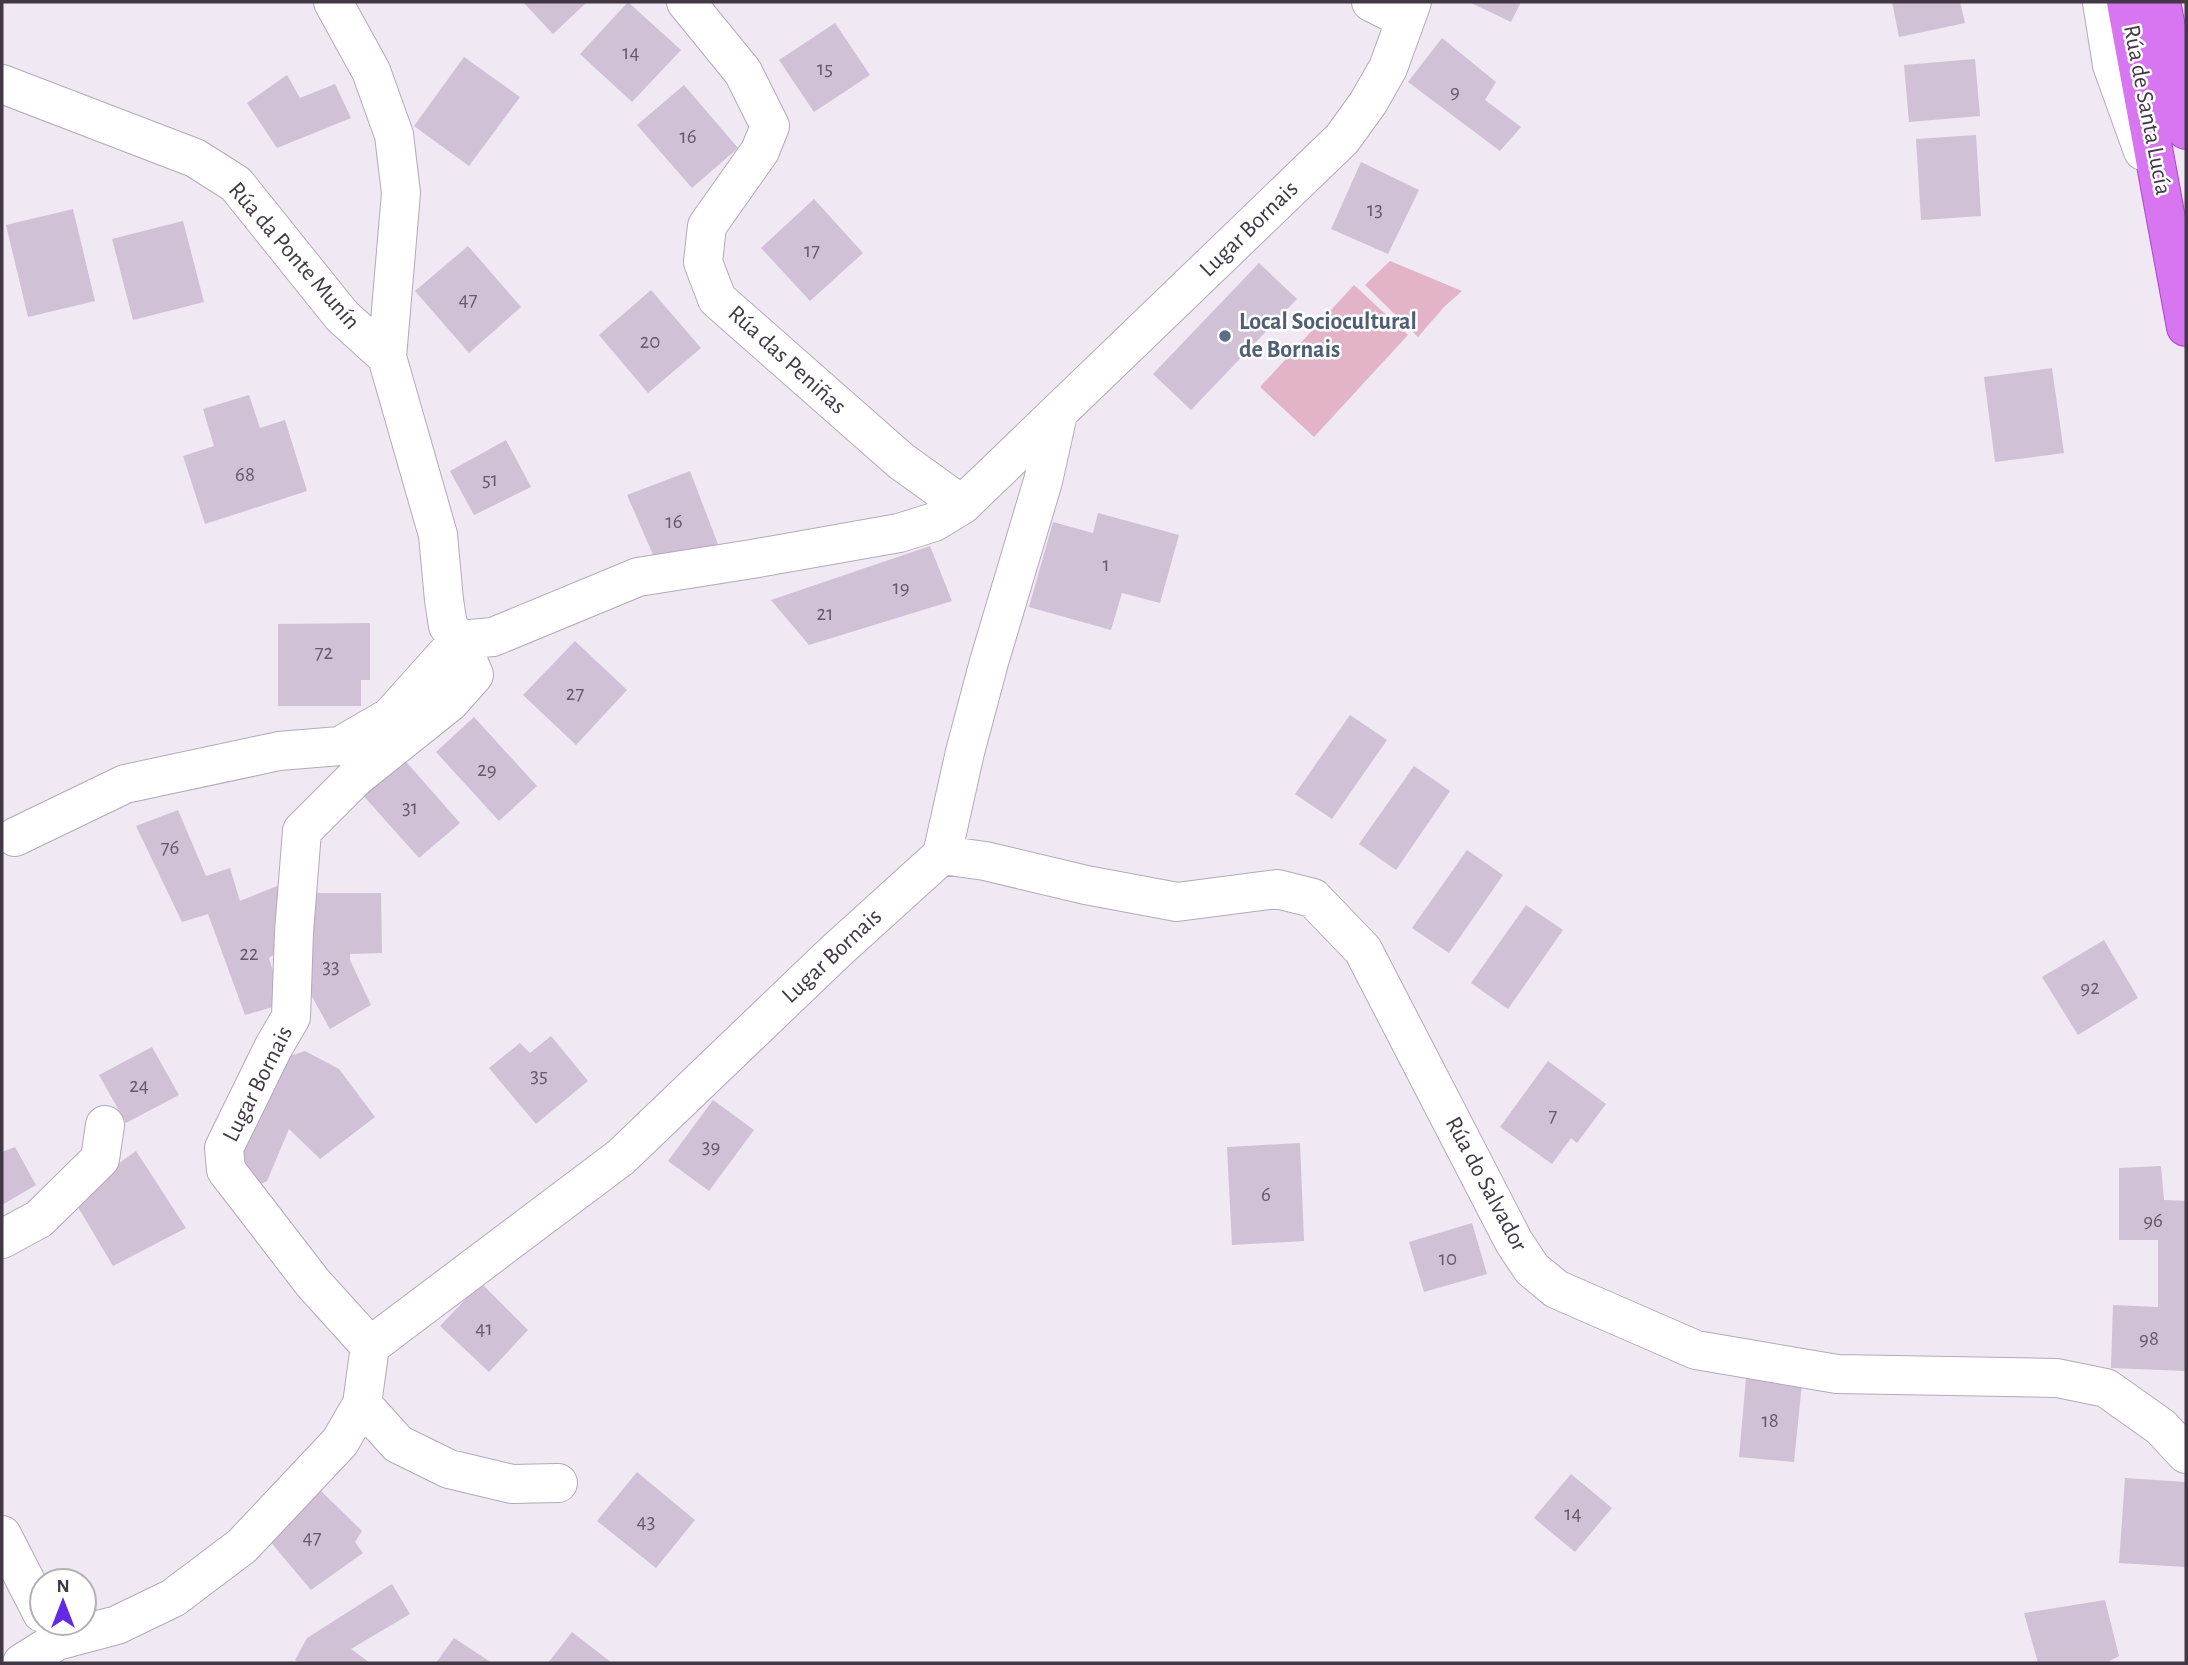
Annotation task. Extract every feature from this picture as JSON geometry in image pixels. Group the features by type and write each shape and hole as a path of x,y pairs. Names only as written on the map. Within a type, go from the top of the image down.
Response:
{"highway":[{"name":"Rúa de Santa Lucía","path":"2126,2 2186,327"},
{"name":"Rúa de Santa Lucía","path":"2161,2 2186,130"}],"street":[{"name":"Rúa da Ponte Munín","path":"333,2 371,71 394,135 401,193 387,357 438,535 448,626 459,640"},
{"name":"Rúa das Peniñas","path":"686,2 743,72 770,126 760,151 708,226 703,261 717,299 901,461 962,505"},
{"name":"Lugar Bornais","path":"942,855 835,952 621,1157 370,1346 313,1283 226,1170 224,1148 291,1017 302,831 356,777 450,702 474,675 459,640 493,637 638,576 899,533 934,522 962,505 1342,139 1368,103 1388,68 1409,10 1371,2"},
{"name":"Rúa de Santa Lucía","path":"2102,2 2112,65 2167,219"},
{"name":"Rúa da Ponte Munín","path":"2,84 195,158 236,184 342,316 387,357"},
{"path":"942,855 968,740 1043,481 1058,414"},
{"path":"15,837 125,784 279,751 340,746 390,717 459,640"},
{"name":"Rúa do Salvador","path":"942,855 985,861 1086,885 1177,902 1277,889 1313,898 1363,950 1514,1242 1532,1269 1556,1289 1696,1350 1837,1374 2057,1378 2106,1388 2161,1427 2186,1454"},
{"path":"2,1239 38,1219 100,1159 105,1125"},
{"path":"98,1625 117,1625 173,1598 242,1546 340,1442 362,1404 370,1346"},
{"path":"362,1404 398,1444 449,1469 512,1484 558,1483"},
{"path":"2,1535 28,1585"},
{"path":"22,1663 40,1637"}],"shaded area":[{"path":"1390,261 1462,291 1418,337 1365,285"},
{"path":"1354,285 1408,335 1314,437 1260,387"}],"building":[{"path":"523,2 587,2 553,34"},
{"path":"628,2 681,50 632,102 580,54"},
{"path":"1469,2 1521,2 1511,22"},
{"path":"1892,2 1960,2 1965,23 1899,37"},
{"path":"835,23 870,75 814,112 779,60"},
{"path":"1442,38 1496,82 1485,100 1521,127 1500,151 1408,82"},
{"path":"464,57 520,97 469,166 414,126"},
{"path":"1975,59 1980,116 1909,122 1904,65"},
{"path":"287,75 300,98 335,84 351,118 277,148 247,103"},
{"path":"684,85 738,148 692,188 637,125"},
{"path":"1976,135 1981,216 1921,220 1916,139"},
{"path":"1361,162 1419,190 1388,254 1331,229"},
{"path":"814,199 863,253 810,301 761,248"},
{"path":"73,209 95,301 28,317 6,225"},
{"path":"183,221 204,302 133,320 112,239"},
{"path":"468,246 521,307 469,353 415,291"},
{"name":"Local Sociocultural de Bornais","path":"1259,263 1297,299 1191,410 1153,374"},
{"path":"651,290 701,348 648,393 599,335"},
{"path":"2052,368 2064,453 1995,462 1984,377"},
{"path":"249,395 260,428 285,420 307,491 205,524 183,456 214,446 203,409"},
{"path":"506,440 531,487 474,515 450,471"},
{"path":"690,471 719,547 654,557 627,495"},
{"path":"1098,513 1179,535 1160,603 1122,593 1111,630 1029,607 1053,522 1093,533"},
{"path":"930,546 952,601 809,645 771,600"},
{"path":"370,623 370,680 361,680 361,706 278,706 278,624"},
{"path":"575,641 627,690 576,745 523,695"},
{"path":"1350,715 1387,740 1332,819 1295,794"},
{"path":"474,717 537,786 499,821 436,752"},
{"path":"401,756 460,823 419,858 360,792"},
{"path":"1414,766 1450,791 1396,870 1359,844"},
{"path":"178,810 206,876 230,868 240,901 287,882 284,948 269,958 283,1004 245,1015 208,914 182,922 136,826"},
{"path":"1467,850 1503,875 1449,953 1412,928"},
{"path":"309,893 381,893 382,953 350,954 350,960 371,1005 330,1029 301,977"},
{"path":"1526,905 1563,930 1508,1009 1471,983"},
{"path":"2104,940 2138,998 2078,1035 2042,977"},
{"path":"551,1036 588,1081 536,1124 489,1068 520,1043 530,1053"},
{"path":"152,1047 179,1095 126,1123 99,1075"},
{"path":"305,1051 339,1069 375,1117 320,1159 289,1129 267,1181 251,1189 235,1158 277,1060"},
{"path":"1548,1061 1606,1104 1577,1143 1571,1138 1552,1164 1500,1127"},
{"path":"713,1100 754,1130 709,1191 668,1161"},
{"path":"1300,1143 1304,1241 1232,1245 1227,1147"},
{"path":"15,1147 36,1185 2,1205 2,1152"},
{"path":"136,1151 186,1228 113,1266 72,1197"},
{"path":"2161,1166 2164,1200 2186,1201 2186,1371 2111,1368 2113,1305 2158,1307 2158,1240 2119,1240 2119,1168"},
{"path":"1472,1223 1487,1274 1424,1292 1409,1242"},
{"path":"481,1283 528,1330 489,1372 440,1326"},
{"path":"1746,1378 1802,1383 1794,1462 1739,1457"},
{"path":"637,1472 695,1520 656,1568 597,1521"},
{"path":"1571,1474 1612,1508 1575,1552 1534,1518"},
{"path":"2125,1478 2186,1482 2185,1567 2119,1563"},
{"path":"317,1487 362,1531 355,1542 363,1553 311,1590 263,1533"},
{"path":"392,1584 410,1614 351,1649 370,1663 300,1663 295,1660 307,1638"},
{"path":"2105,1600 2119,1656 2106,1663 2038,1663 2024,1613"},
{"path":"572,1632 612,1663 548,1663"},
{"path":"454,1638 492,1663 436,1663"}],"place":[{"name":"Local Sociocultural de Bornais","path":"1225,336"}]}
